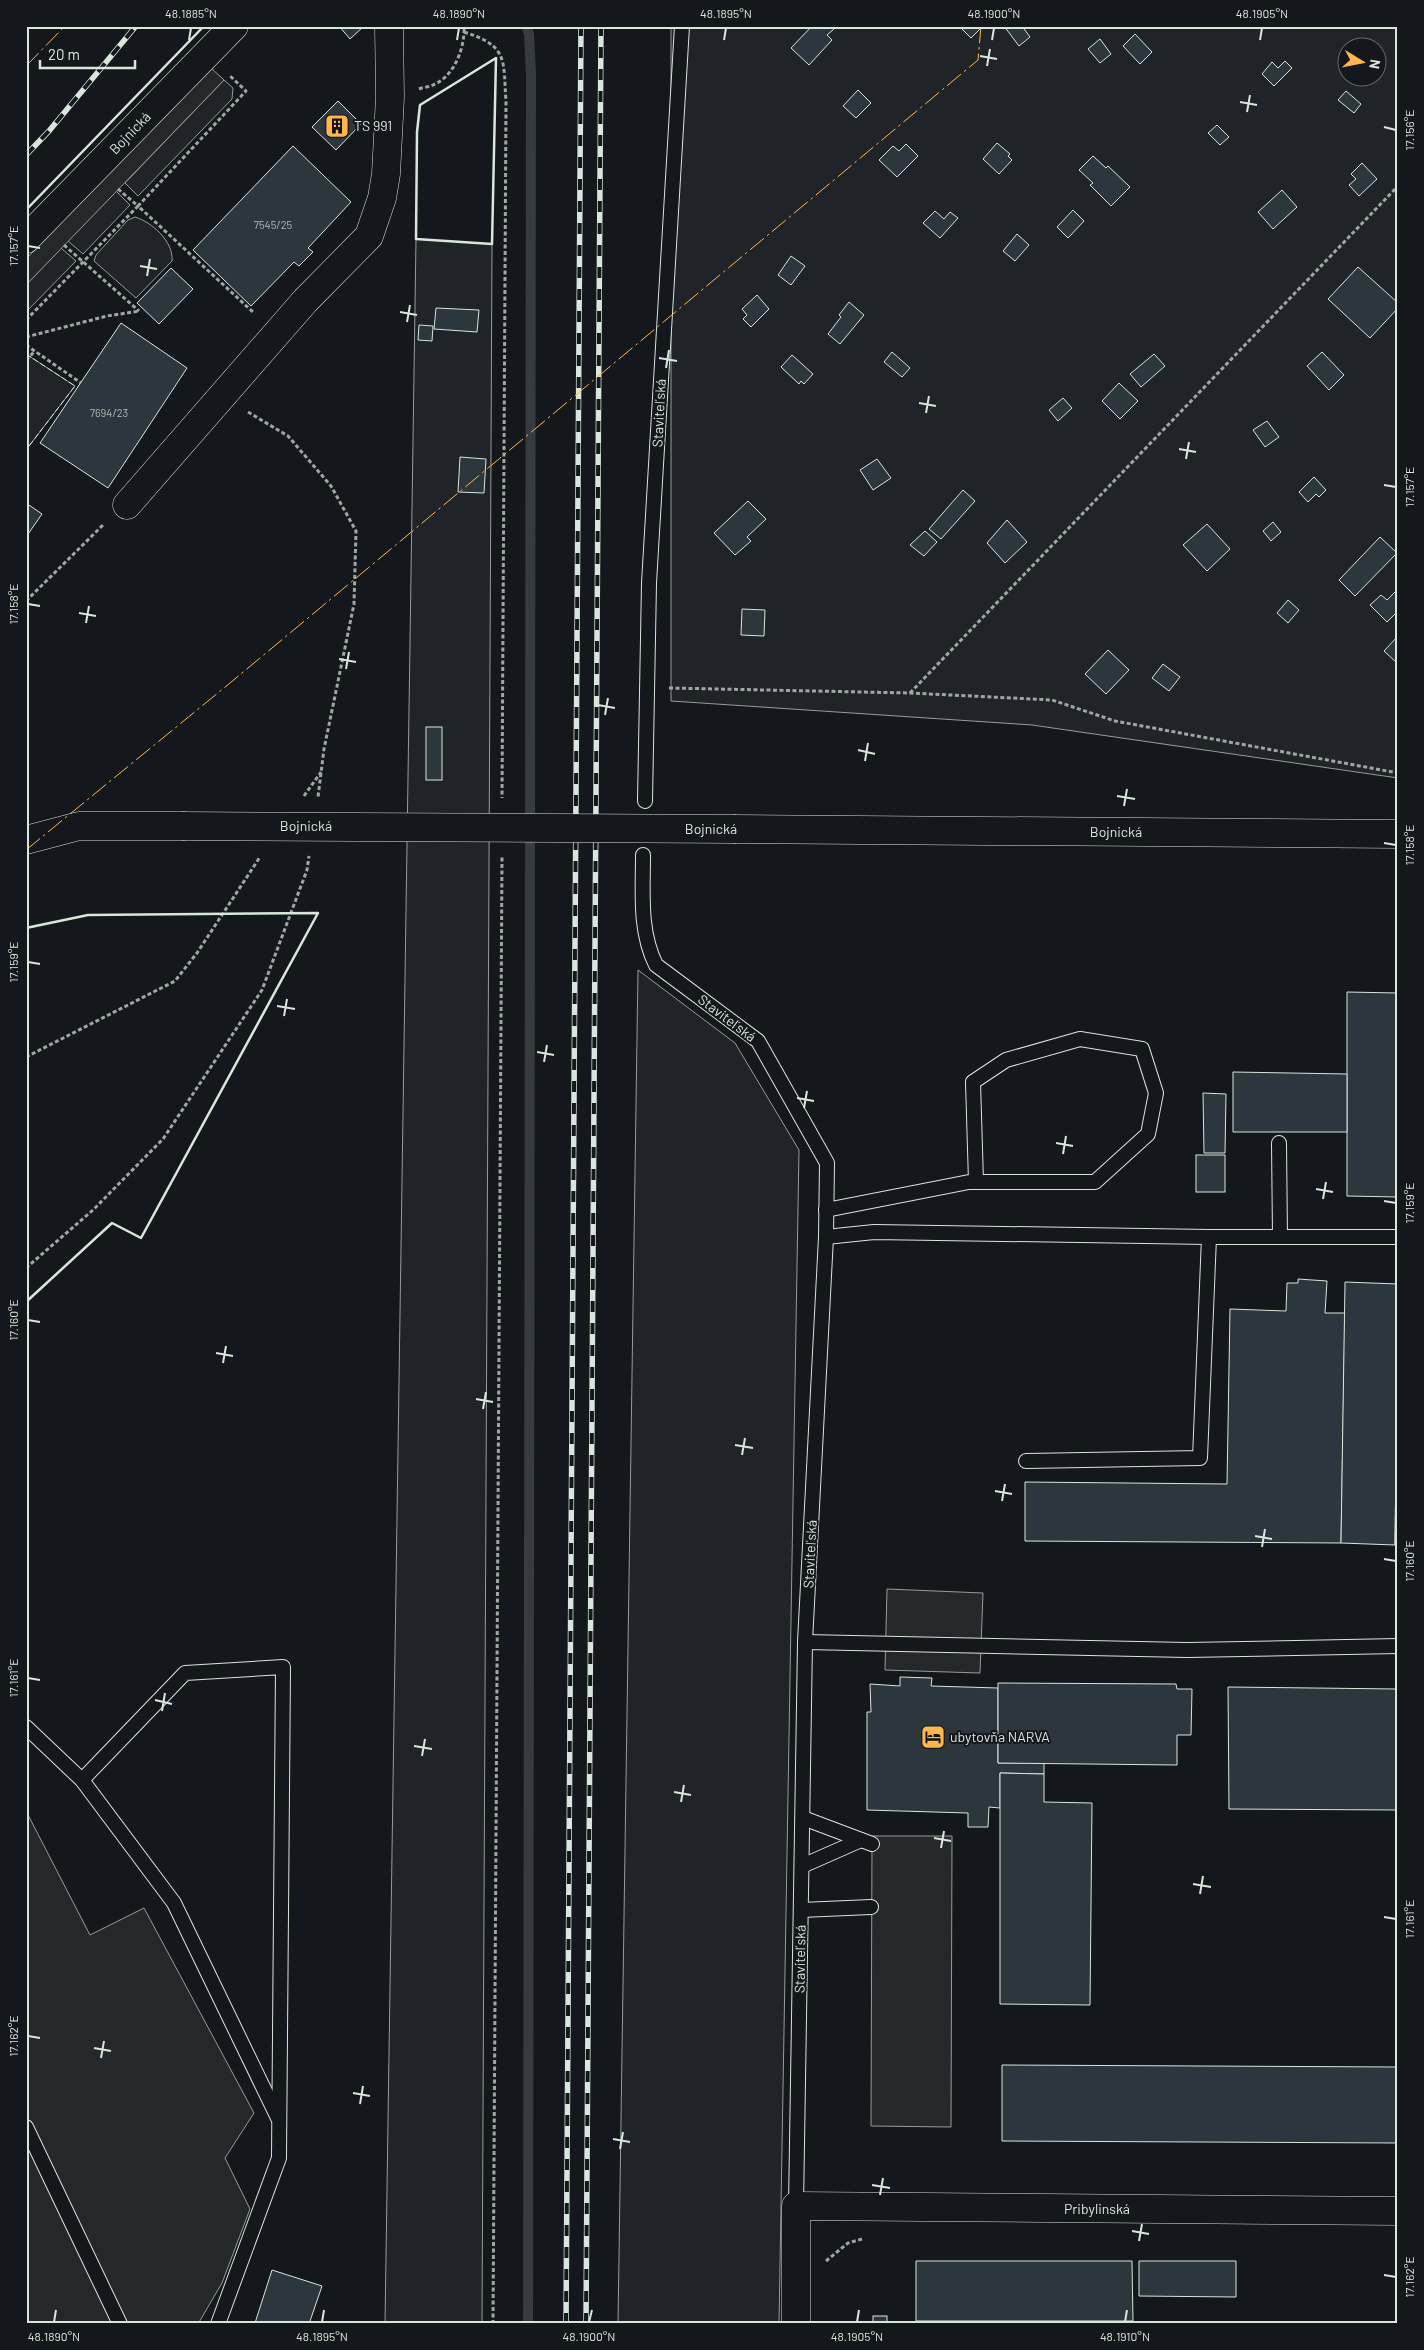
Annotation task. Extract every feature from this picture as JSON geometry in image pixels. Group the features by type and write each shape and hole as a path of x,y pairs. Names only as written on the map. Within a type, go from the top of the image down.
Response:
{"street":[{"name":"Bojnická","path":"26,239 234,26"},
{"path":"127,505 305,301 370,236 382,198 386,174 390,97 389,26"},
{"name":"Bojnická","path":"26,840 79,826 1398,834"},
{"name":"Pribylinská","path":"796,2206 1398,2211"},
{"name":"Staviteľská","path":"796,2206 796,2324"}],"lane":[{"name":"Staviteľská","path":"645,801 649,583 682,26"},
{"name":"Staviteľská","path":"643,856 643,917 649,951 656,965 758,1041 827,1163 826,1237 805,1642 796,2206"},
{"path":"826,1210 976,1182 1095,1182 1148,1134 1156,1093 1142,1049 1080,1039 1006,1060 972,1082 976,1182"},
{"path":"1279,1143 1280,1237"},
{"path":"826,1237 874,1232 1209,1237 1398,1237"},
{"path":"1026,1461 1200,1458 1209,1237"},
{"path":"805,1642 1187,1650 1398,1646"},
{"path":"82,1780 185,1673 283,1667 280,2158 218,2324"},
{"path":"26,1727 82,1780 174,1903 280,2121"},
{"path":"802,1866 866,1842 803,1818"},
{"path":"801,1910 872,1907"},
{"path":"26,2127 120,2324"}],"path":[{"path":"390,97 435,84 448,74 457,60 464,26"},
{"path":"464,32 486,39 495,46 502,59 506,102 502,800"},
{"path":"26,320 138,206 246,91 206,55"},
{"path":"910,694 1398,186"},
{"path":"118,189 256,315 263,309"},
{"path":"26,337 108,316 140,311 64,245"},
{"path":"26,346 81,383"},
{"path":"26,360 35,351"},
{"path":"222,398 288,436 331,486 356,531 354,604 317,800"},
{"path":"26,601 110,518 127,505"},
{"path":"647,688 910,694 1052,700 1115,721 1398,773"},
{"path":"301,800 321,772"},
{"path":"26,1057 175,980 197,953 262,855"},
{"path":"26,1268 93,1210 163,1139 262,990 308,870 310,855"},
{"path":"493,2324 502,855"}],"shaded area":[{"path":"671,26 1398,26 1398,778 1032,725 671,701"},
{"path":"211,68 224,80 26,285 26,259"},
{"path":"224,80 233,88 232,99 138,196 125,183"},
{"path":"116,191 130,205 83,254 68,241"},
{"path":"135,217 148,223 161,234 172,254 172,261 136,298 94,261 96,255 128,220"},
{"path":"416,239 492,244 482,2324 385,2324"},
{"path":"61,248 76,261 26,312 26,285"},
{"path":"26,354 75,386 26,450"},
{"path":"638,970 735,1043 799,1150 779,2324 618,2324"},
{"path":"887,1589 983,1593 980,1673 885,1670"},
{"path":"26,1811 90,1935 144,1908 254,2113 225,2158 250,2209 222,2283 198,2324 26,2324"},
{"path":"872,1836 952,1836 951,2127 871,2126"}],"building":[{"path":"339,26 364,26 350,39"},
{"path":"812,26 831,26 834,29 827,35 832,40 809,65 791,48"},
{"path":"965,26 977,26 980,29 971,38 962,29"},
{"path":"1004,26 1022,26 1030,37 1019,46"},
{"path":"1135,34 1152,52 1140,64 1123,46"},
{"path":"1100,39 1111,54 1100,63 1088,49"},
{"path":"1285,61 1292,68 1274,86 1262,74 1272,62 1278,68"},
{"path":"858,90 871,103 856,118 843,106"},
{"path":"1346,91 1361,104 1354,113 1338,100"},
{"name":"TS 991","path":"338,101 361,124 336,150 312,127"},
{"path":"1217,125 1229,137 1220,145 1208,133"},
{"path":"997,143 1010,154 1008,156 1012,160 999,174 983,159"},
{"path":"906,144 918,156 897,177 879,160 893,146 899,151"},
{"path":"293,146 351,202 308,248 313,252 299,266 294,262 251,306 193,250"},
{"path":"1093,156 1106,168 1108,166 1130,187 1111,206 1090,185 1093,183 1079,170"},
{"path":"1362,163 1377,179 1359,196 1349,185 1356,179 1351,174"},
{"path":"1282,190 1297,207 1273,229 1258,212"},
{"path":"1073,210 1084,221 1068,238 1057,227"},
{"path":"935,211 944,219 950,212 958,218 940,238 923,223"},
{"path":"1017,234 1029,245 1015,261 1003,251"},
{"path":"791,256 805,266 791,285 778,275"},
{"path":"1358,267 1398,303 1398,308 1370,338 1328,299"},
{"path":"171,268 193,289 159,324 137,303"},
{"path":"757,295 769,309 751,327 743,319 747,315 742,309"},
{"path":"849,302 864,315 840,344 828,334 841,317 839,315"},
{"path":"436,308 479,310 477,332 434,329"},
{"path":"121,323 187,368 108,488 40,443"},
{"path":"419,325 433,326 432,341 418,340"},
{"path":"892,352 910,368 902,377 884,362"},
{"path":"1322,352 1344,375 1329,390 1307,366"},
{"path":"1154,354 1165,366 1141,387 1130,374"},
{"path":"792,355 813,374 804,384 801,381 799,384 781,367"},
{"path":"1119,383 1138,401 1120,419 1102,401"},
{"path":"1063,398 1072,408 1058,421 1049,410"},
{"path":"1267,421 1279,437 1265,447 1253,430"},
{"path":"460,457 486,459 484,493 458,492"},
{"path":"877,459 891,478 873,490 860,470"},
{"path":"1314,477 1326,490 1319,497 1316,494 1308,502 1299,492"},
{"path":"963,490 975,501 941,539 929,529"},
{"path":"748,501 766,519 747,537 751,541 735,555 714,533"},
{"path":"26,503 42,514 26,537"},
{"path":"1007,520 1027,542 1005,563 987,543"},
{"path":"1273,522 1281,532 1271,541 1263,531"},
{"path":"1207,524 1230,549 1207,571 1183,545"},
{"path":"925,531 937,542 924,556 910,545"},
{"path":"1380,537 1397,553 1355,596 1339,580"},
{"path":"1398,589 1398,611 1387,622 1370,605 1381,595 1387,600"},
{"path":"1288,600 1299,610 1288,623 1277,613"},
{"path":"742,609 765,610 764,636 741,635"},
{"path":"1398,636 1398,663 1397,663 1384,651"},
{"path":"1108,650 1129,670 1106,694 1085,674"},
{"path":"1163,664 1180,677 1169,691 1152,678"},
{"path":"426,727 442,727 442,780 426,780"},
{"path":"1347,992 1398,993 1398,1197 1347,1196"},
{"path":"1233,1072 1347,1074 1347,1132 1233,1132"},
{"path":"1203,1093 1226,1094 1225,1153 1204,1153"},
{"path":"1196,1155 1225,1155 1225,1192 1196,1192"},
{"path":"1298,1279 1327,1281 1325,1313 1345,1313 1341,1543 1025,1541 1025,1482 1227,1484 1230,1309 1286,1311 1287,1283 1298,1283"},
{"path":"1345,1282 1398,1284 1395,1545 1341,1543"},
{"path":"1398,1295 1398,1547 1395,1545"},
{"name":"ubytovňa NARVA","path":"900,1677 932,1678 931,1686 998,1688 998,1763 1044,1763 1044,1774 1000,1773 1000,1808 989,1807 988,1827 968,1827 968,1813 867,1810 867,1712 871,1712 870,1684 900,1686"},
{"path":"998,1683 1176,1684 1177,1689 1192,1689 1191,1735 1177,1735 1177,1765 998,1763"},
{"path":"1228,1687 1398,1689 1398,1810 1229,1809"},
{"path":"1000,1773 1044,1774 1044,1802 1092,1803 1090,2005 1000,2004"},
{"path":"1002,2065 1398,2067 1398,2143 1002,2141"},
{"path":"916,2261 1132,2261 1133,2321 916,2321"},
{"path":"1139,2261 1236,2261 1236,2297 1139,2296"},
{"path":"272,2270 322,2286 309,2324 255,2323"},
{"path":"873,2316 887,2316 887,2324 873,2324"}],"waterway":[{"path":"526,26 529,34 531,74 528,2324"}],"railway":[{"path":"26,155 49,131 136,26"},
{"path":"566,2324 581,26"},
{"path":"586,2324 601,26"}],"fence":[{"path":"26,354 75,386 26,450"}],"wall":[{"path":"26,210 204,26"},
{"path":"496,58 492,244 416,239 417,132 420,105 496,58"},
{"path":"26,928 88,915 318,913 141,1238 112,1223 26,1302"}],"power":[{"path":"26,66 65,26"},
{"path":"26,850 230,683 978,60 981,26"}],"place":[{"name":"TS 991","path":"337,126"},
{"name":"ubytovňa NARVA","path":"933,1737"}]}
